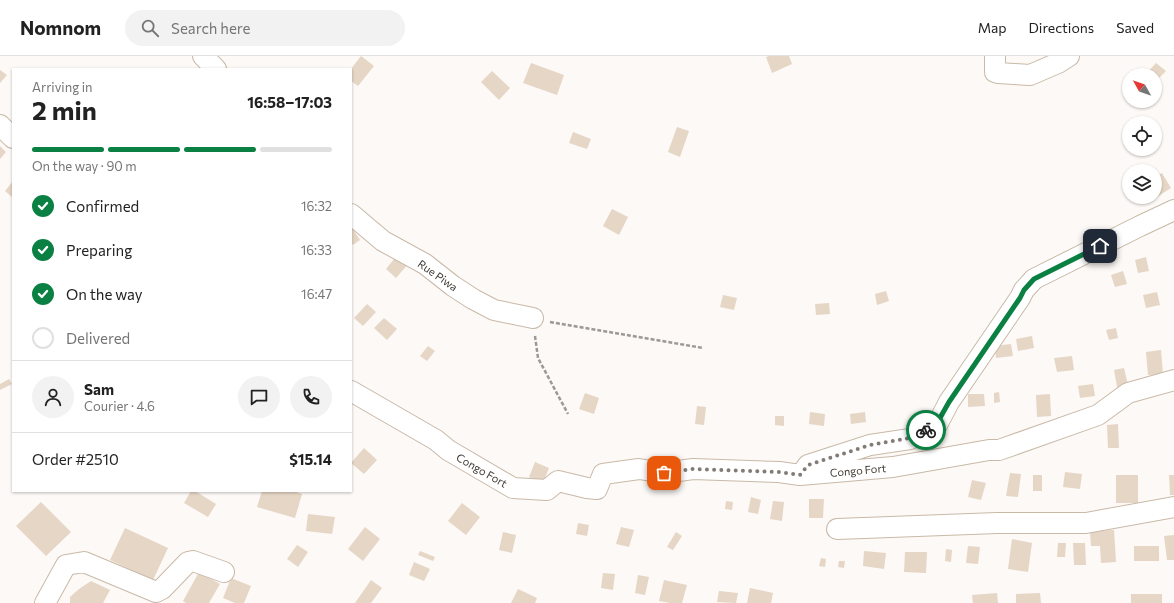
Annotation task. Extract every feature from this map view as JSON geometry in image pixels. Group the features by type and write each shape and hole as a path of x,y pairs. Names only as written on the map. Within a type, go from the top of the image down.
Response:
{"street":[{"path":"203,56 215,68"},
{"path":"995,56 995,72 998,74 1030,75 1058,64 1069,56"},
{"path":"0,126 12,137"},
{"path":"800,475 808,465 870,445 910,438 936,425 949,402 1024,290 1034,279 1174,210"},
{"name":"Rue Piwa","path":"352,215 383,241 425,264 453,286 473,299 494,310 533,318"},
{"name":"Congo Fort","path":"352,392 436,440 448,450 513,488 547,490 558,481 597,489 603,474 639,469 664,473 693,469 779,472 800,475 893,467 989,450 999,450 1098,415 1128,394 1174,380"},
{"path":"837,529 997,523 1086,522 1174,507"},
{"path":"45,603 66,565 84,562 156,592 162,589 188,562 193,561 224,572"}],"path":[{"path":"568,414 538,358 533,318 703,348"}],"building":[{"path":"361,56 374,66 358,86 352,82 352,68"},
{"path":"789,56 792,64 772,73 766,57"},
{"path":"531,63 564,75 557,95 523,83"},
{"path":"1156,63 1166,71 1162,75 1162,68 1151,68"},
{"path":"0,70 7,75 0,83"},
{"path":"492,71 510,88 499,100 481,82"},
{"path":"677,127 689,131 680,157 668,152"},
{"path":"573,132 591,139 587,149 569,143"},
{"path":"0,146 6,152 0,159"},
{"path":"1162,173 1171,188 1162,194"},
{"path":"12,182 12,197 5,191"},
{"path":"612,209 628,217 619,235 603,226"},
{"path":"352,228 360,240 353,245 352,244"},
{"path":"398,254 409,263 396,278 386,269"},
{"path":"1146,257 1149,271 1138,273 1135,260"},
{"path":"1123,271 1127,284 1115,287 1111,275"},
{"path":"886,291 889,301 877,305 875,294"},
{"path":"1157,292 1160,305 1146,308 1143,295"},
{"path":"723,295 737,298 734,310 720,307"},
{"path":"829,303 830,314 816,315 815,304"},
{"path":"367,304 376,312 363,326 354,318"},
{"path":"384,318 397,329 387,340 374,328"},
{"path":"1116,328 1118,338 1109,340 1106,330"},
{"path":"1032,336 1034,348 1018,351 1016,339"},
{"path":"1011,344 1013,356 996,358 995,346"},
{"path":"428,346 435,351 427,361 420,356"},
{"path":"1161,350 1163,374 1148,375 1146,352"},
{"path":"1072,356 1074,370 1057,372 1054,358"},
{"path":"1124,368 1129,389 1118,392 1114,370"},
{"path":"9,379 12,384 0,390 0,384"},
{"path":"1093,384 1095,396 1080,398 1078,386"},
{"path":"999,392 1000,402 994,403 994,393"},
{"path":"585,393 599,398 594,414 579,409"},
{"path":"968,394 984,394 985,406 968,407"},
{"path":"1050,394 1051,416 1037,417 1036,395"},
{"path":"697,406 706,407 704,425 695,424"},
{"path":"810,412 825,414 824,426 809,424"},
{"path":"865,412 866,422 851,424 850,414"},
{"path":"929,413 930,425 913,428 912,415"},
{"path":"775,416 784,416 784,426 775,425"},
{"path":"1118,424 1119,448 1108,448 1107,425"},
{"path":"364,448 377,460 364,474 352,464 352,462"},
{"path":"535,462 549,468 543,483 529,477"},
{"path":"1065,472 1082,474 1080,489 1063,487"},
{"path":"1010,473 1021,474 1018,497 1006,496"},
{"path":"1033,475 1042,475 1042,491 1033,491"},
{"path":"1116,475 1138,475 1138,503 1116,503"},
{"path":"1169,475 1174,475 1174,495 1170,495"},
{"path":"972,480 986,483 981,500 968,497"},
{"path":"190,492 197,492 216,504 208,517 184,503"},
{"path":"262,492 296,492 302,494 295,518 257,507"},
{"path":"751,497 761,500 758,514 748,512"},
{"path":"809,499 824,499 823,518 809,518"},
{"path":"726,501 733,502 732,510 725,509"},
{"path":"773,501 784,502 782,521 770,519"},
{"path":"41,502 71,532 46,556 16,526"},
{"path":"462,503 480,517 466,535 448,521"},
{"path":"308,514 335,517 332,534 306,531"},
{"path":"578,523 589,525 587,536 576,534"},
{"path":"365,527 380,539 363,561 348,549"},
{"path":"621,527 634,530 629,547 616,544"},
{"path":"125,528 168,548 153,580 110,560"},
{"path":"1114,530 1116,562 1101,563 1100,546 1091,546 1090,531"},
{"path":"503,532 516,535 512,553 499,550"},
{"path":"676,532 682,536 673,550 667,547"},
{"path":"1174,535 1174,560 1167,560 1164,536"},
{"path":"1012,539 1032,543 1028,572 1008,569"},
{"path":"1058,543 1066,543 1065,557 1057,557"},
{"path":"1073,543 1085,543 1086,565 1074,565"},
{"path":"297,545 308,552 298,567 287,559"},
{"path":"968,546 980,547 978,564 966,563"},
{"path":"1134,546 1159,546 1159,561 1134,561"},
{"path":"946,549 952,550 951,562 945,561"},
{"path":"420,551 435,557 433,561 418,555"},
{"path":"864,551 886,553 884,569 863,566"},
{"path":"905,552 927,552 926,573 904,572"},
{"path":"821,558 826,559 825,567 819,566"},
{"path":"839,561 845,561 844,568 838,567"},
{"path":"414,562 430,569 424,581 409,575"},
{"path":"199,572 220,584 209,603 186,603 183,601"},
{"path":"603,573 615,574 613,590 601,588"},
{"path":"638,575 649,577 645,595 635,593"},
{"path":"231,578 251,586 244,603 235,603 223,598"},
{"path":"371,580 382,588 371,603 355,603"},
{"path":"664,580 687,585 682,603 659,601"},
{"path":"91,581 110,590 103,603 70,603 70,597"},
{"path":"750,588 773,593 771,603 747,603"},
{"path":"518,589 537,598 535,603 511,603"},
{"path":"719,591 738,593 736,603 717,602"},
{"path":"997,593 998,603 973,603 972,595"},
{"path":"1040,593 1041,603 1016,603 1016,594"},
{"path":"1131,594 1162,594 1162,603 1131,603"}],"way so far":[{"path":"664,473 693,469 779,472 800,475 808,465 870,445 910,438 926,430"}],"route":[{"path":"926,430 936,425 949,402 1024,290 1034,279 1100,246"}]}
